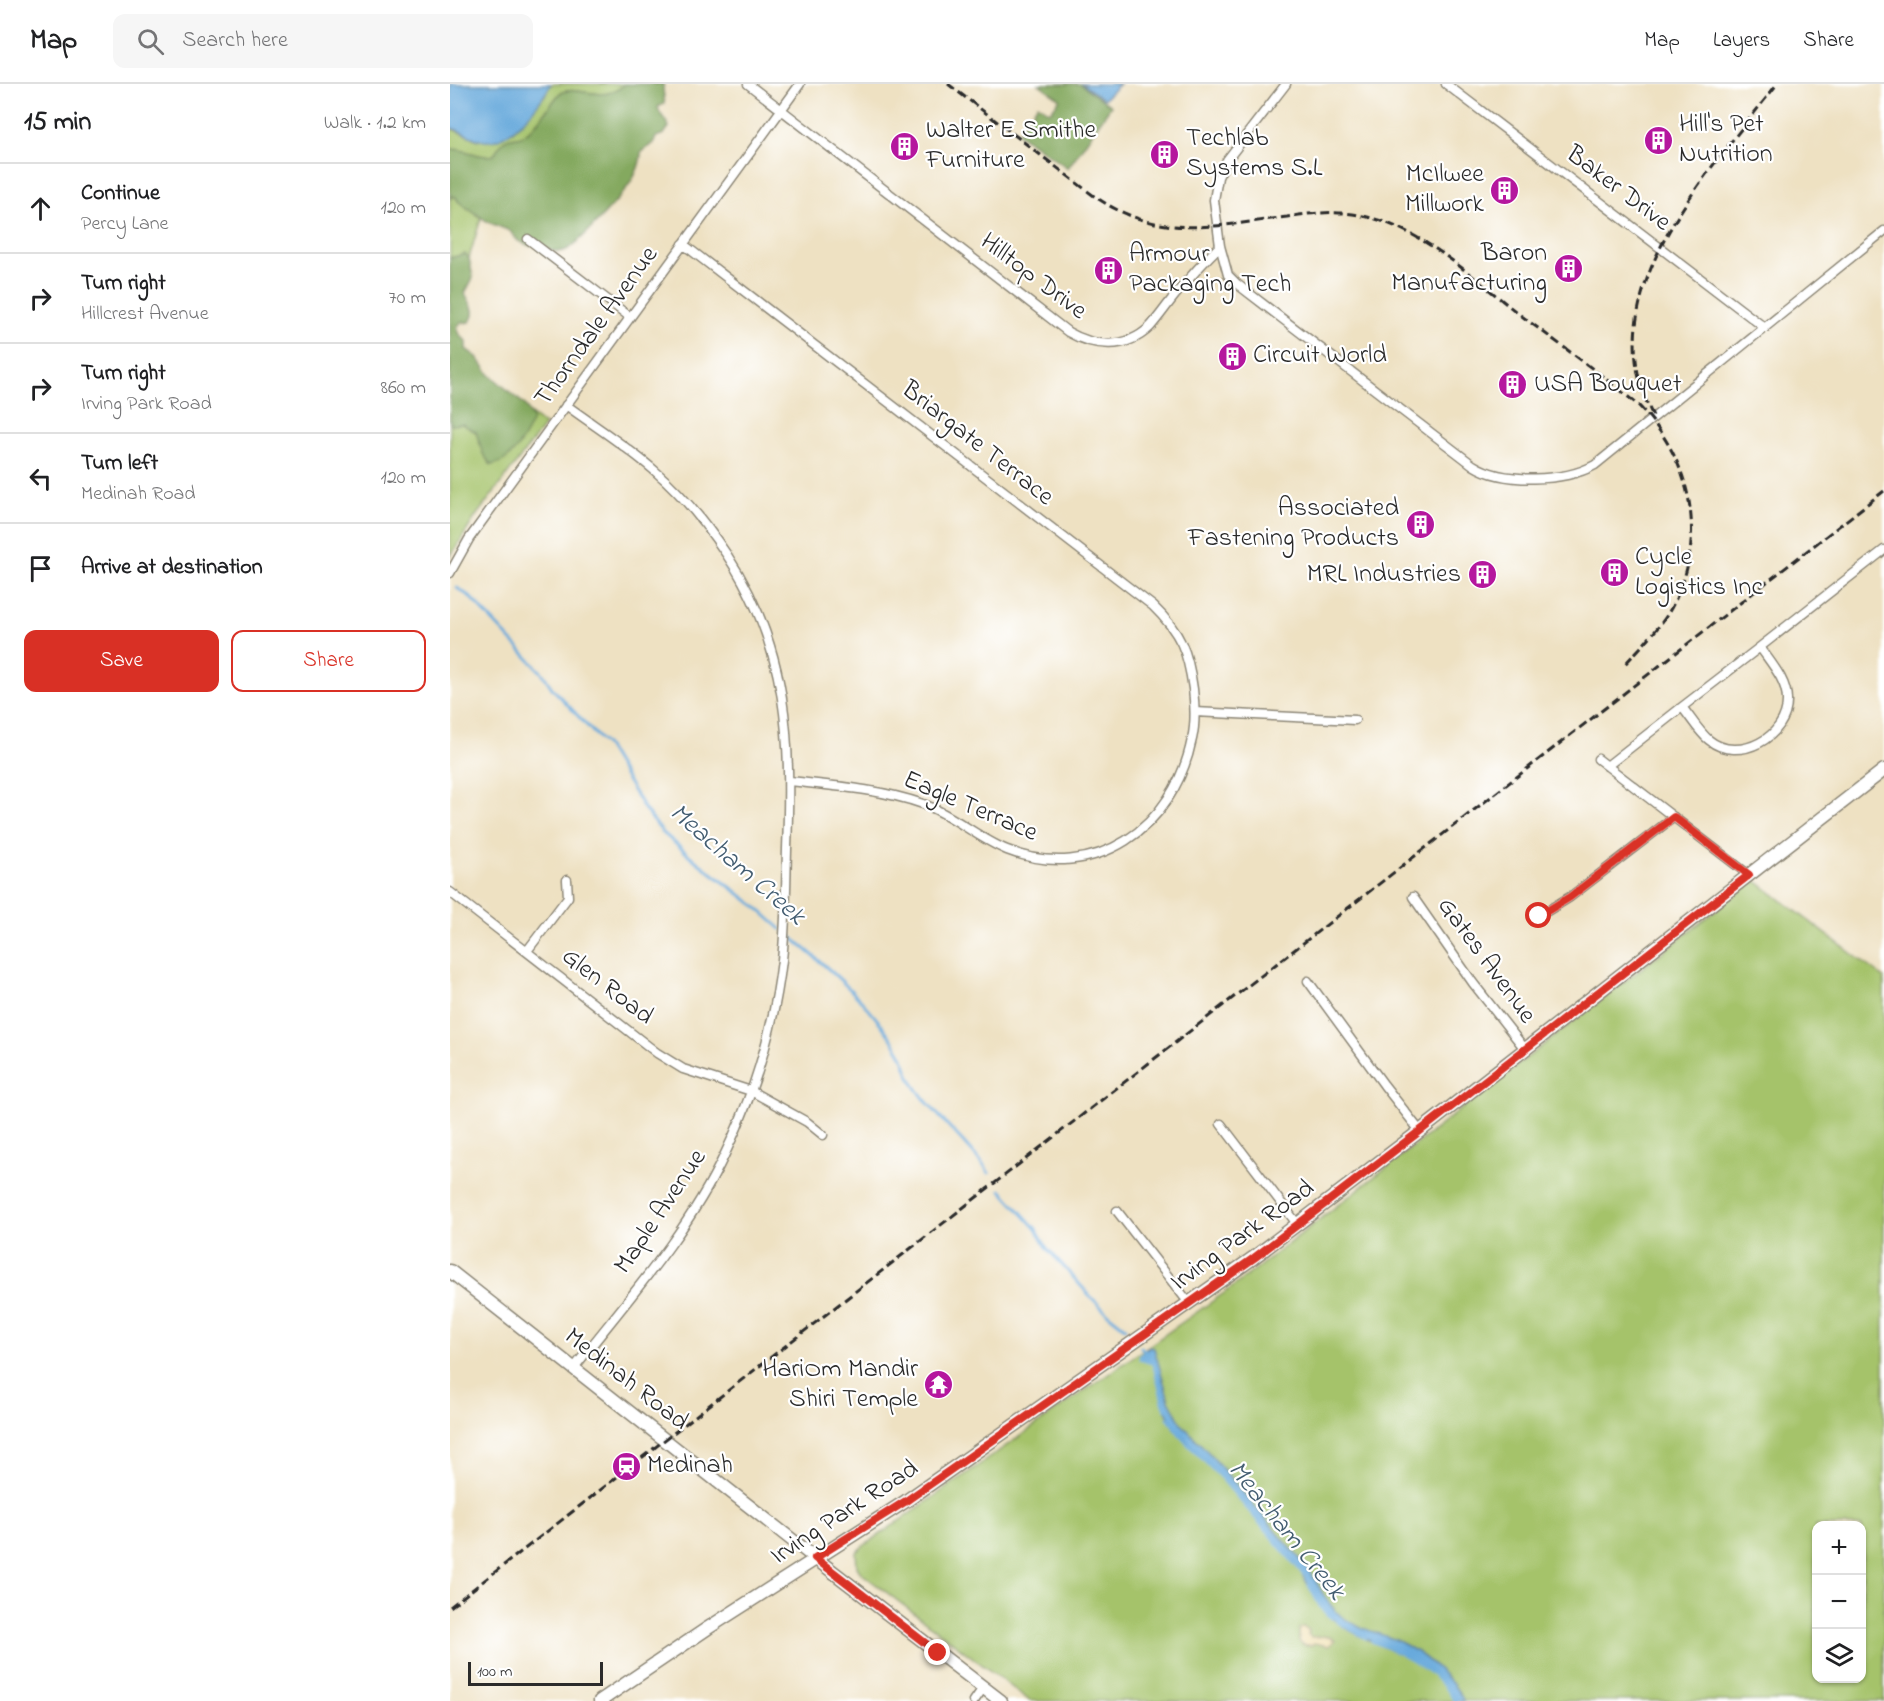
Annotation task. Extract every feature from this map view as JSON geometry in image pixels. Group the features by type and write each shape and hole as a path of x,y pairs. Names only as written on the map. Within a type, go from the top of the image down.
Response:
{"main road":[{"name":"Irving Park Road","path":"600,1701 815,1558 906,1501 1298,1225 1884,770"},
{"name":"Medinah Road","path":"450,1271 1001,1701"}],"street":[{"name":"Hilltop Drive","path":"748,84 1068,332 1082,340 1118,344 1138,336 1150,327 1201,264 1220,246"},
{"name":"Thorndale Avenue","path":"450,573 469,539 801,84"},
{"path":"1286,84 1227,160 1218,177 1214,200 1220,246 1228,275 1473,465 1487,473 1503,476 1563,477 1595,465 1884,231"},
{"name":"Baker Drive","path":"1446,84 1765,328"},
{"path":"528,239 630,317"},
{"name":"Briargate Terrace","path":"683,244 1158,610 1176,633 1189,660 1195,712 1192,740 1179,781 1166,804 1135,835 1113,848 1080,859 1063,860"},
{"name":"Maple Avenue","path":"566,405 654,470 709,528 729,557 753,602 769,642 785,707 789,781 785,918 778,987 771,1025 751,1091 724,1156 694,1210 666,1250 574,1368"},
{"path":"1607,766 1884,550"},
{"path":"1682,707 1710,741 1728,748 1749,748 1770,738 1784,720 1788,699 1782,679 1760,647"},
{"path":"1195,712 1355,720"},
{"path":"1598,759 1749,875"},
{"name":"Eagle Terrace","path":"789,781 865,789 904,797 950,816 1006,850 1032,858 1063,860"},
{"path":"1539,916 1570,897 1674,817"},
{"path":"527,951 568,897 567,880"},
{"name":"Glen Road","path":"450,892 657,1053 683,1069 751,1091 807,1122 823,1135"},
{"name":"Gates Avenue","path":"1413,897 1473,983 1525,1049"},
{"path":"1308,981 1420,1131"},
{"path":"1221,1125 1298,1225"},
{"path":"1117,1211 1189,1303"},
{"path":"974,1701 983,1688"}],"green space":[{"path":"551,84 625,84 609,93 568,91 560,93 530,130 520,137 504,141 495,155 486,157 450,149 450,128 478,140 512,132 533,110"},
{"path":"625,84 664,84 664,104 658,107 669,127 641,153 634,176 619,198 589,230 566,250 558,252 536,242 530,246 518,241 510,231 488,222 458,201 456,197 452,196 450,200 450,149 483,156 494,155 504,141 520,137 530,130 560,93 576,91 609,93"},
{"path":"1039,84 1080,84 1111,106 1068,168 1018,133 1038,104 1050,112 1060,99"},
{"path":"452,196 481,218 469,258 465,254 450,258 450,200"},
{"path":"465,254 469,258 473,278 465,293 473,314 470,322 461,323 457,327 460,335 466,341 466,349 477,357 489,374 525,405 533,420 511,455 491,465 483,454 476,432 462,424 452,425 450,422 450,258"},
{"path":"450,351 545,425 476,516 450,557"},
{"path":"1755,880 1884,978 1884,1701 1030,1701 861,1573 857,1567 856,1552 1234,1286"}],"sand":[{"path":"1303,1627 1309,1630 1308,1634 1311,1637 1330,1636 1335,1641 1328,1646 1314,1643 1304,1645 1299,1641 1299,1629"}],"water":[{"path":"450,84 551,84 524,121 504,136 485,141 450,128"},
{"path":"1082,84 1120,84 1104,99"},
{"name":"Meacham Creek","path":"1149,1347 1154,1348 1169,1400 1181,1423 1307,1567 1335,1611 1354,1624 1396,1640 1415,1651 1444,1674 1464,1701 1455,1701 1444,1685 1415,1662 1349,1630 1327,1614 1295,1563 1174,1428 1165,1409 1154,1366 1140,1359"}],"waterway":[{"name":"Meacham Creek","path":"457,588 469,596 543,674 552,688 606,746 645,810 663,833 781,929"},
{"name":"Meacham Creek","path":"786,933 833,973 877,1019 900,1052 923,1098 989,1173"},
{"name":"Meacham Creek","path":"1001,1190 1036,1229 1046,1247 1091,1297 1126,1328"},
{"name":"Meacham Creek","path":"1141,1347 1145,1351 1140,1359 1154,1366 1165,1409"},
{"name":"Meacham Creek","path":"1168,1418 1183,1439 1223,1480 1305,1576"},
{"name":"Meacham Creek","path":"1309,1585 1320,1606 1332,1618"},
{"name":"Meacham Creek","path":"1338,1622 1366,1638"},
{"name":"Meacham Creek","path":"1372,1641 1419,1664 1448,1690 1455,1701"}],"railway":[{"path":"948,84 1094,196 1141,220 1188,227 1334,213 1363,216 1406,231 1465,270 1638,405 1657,427 1672,452 1683,478 1690,505 1691,533 1688,561 1680,588 1667,615 1625,664"},
{"path":"1653,416 1637,370 1636,325 1646,281 1666,238 1691,196 1777,84"},
{"path":"450,1607 1884,491"}],"place":[{"name":"Hill's Pet Nutrition","path":"1658,140"},
{"name":"Walter E Smithe Furniture","path":"905,146"},
{"name":"Techlab Systems S.L","path":"1165,154"},
{"name":"McIlwee Millwork","path":"1505,190"},
{"name":"Baron Manufacturing","path":"1568,269"},
{"name":"Armour Packaging Tech","path":"1108,270"},
{"name":"Circuit World","path":"1232,356"},
{"name":"USA Bouquet","path":"1513,385"},
{"name":"Associated Fastening Products","path":"1420,524"},
{"name":"Cycle Logistics Inc","path":"1614,573"},
{"name":"MRL Industries","path":"1482,575"},
{"name":"HariOm Mandir Shiri Temple","path":"939,1385"},
{"name":"Medinah","path":"626,1466"}],"route":[{"path":"938,1653 815,1558 906,1501 1254,1258 1749,875 1674,817 1570,897 1539,916"}]}
